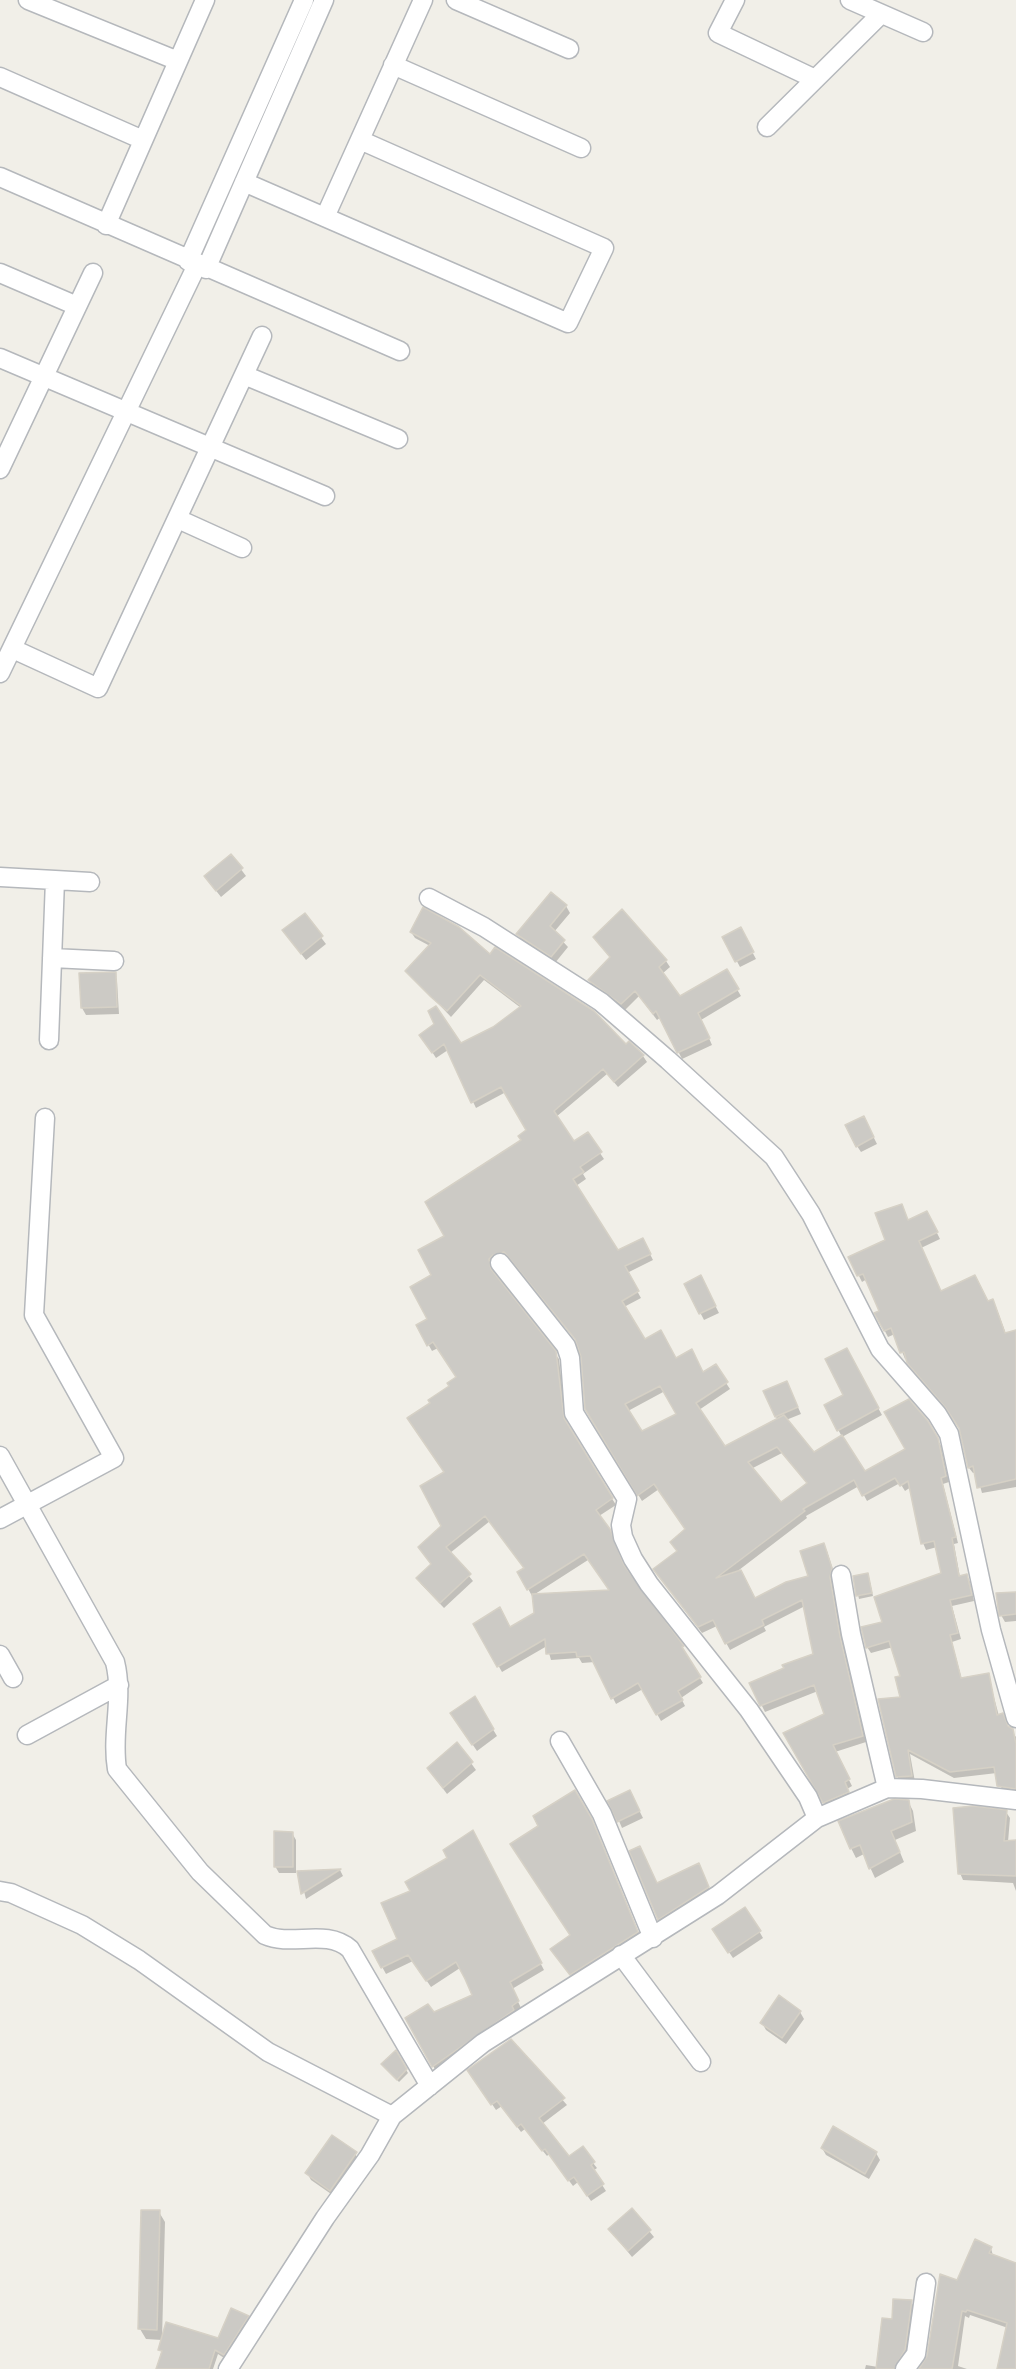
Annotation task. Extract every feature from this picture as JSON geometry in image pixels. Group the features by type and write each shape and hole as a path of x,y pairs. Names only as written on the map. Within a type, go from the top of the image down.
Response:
{"street":[{"path":"28,0 178,61"},
{"path":"106,225 205,0"},
{"path":"0,673 197,265 304,0"},
{"path":"197,265 244,182 324,0"},
{"path":"325,217 423,0"},
{"path":"456,0 569,49"},
{"path":"735,0 718,33 815,79"},
{"path":"850,0 923,32"},
{"path":"767,127 881,14"},
{"path":"393,65 581,148"},
{"path":"0,77 143,140"},
{"path":"244,182 568,323 604,248 360,140"},
{"path":"0,177 197,265 400,351"},
{"path":"0,273 77,306"},
{"path":"0,469 6,443 44,378 93,273"},
{"path":"13,649 98,688 262,336"},
{"path":"0,358 325,496"},
{"path":"244,375 398,439"},
{"path":"178,519 242,548"},
{"path":"0,877 90,882"},
{"path":"49,1040 55,880"},
{"path":"429,898 484,927 601,1002 668,1059 774,1157 811,1214 880,1349 937,1414 949,1434 991,1630 1016,1718"},
{"path":"52,958 114,961"},
{"path":"0,1519 114,1458 34,1315 45,1119"},
{"path":"500,1263 566,1346 570,1358 574,1413 627,1499 621,1525 623,1537 633,1559 649,1584 749,1710 808,1797 817,1818"},
{"path":"0,1456 115,1662 119,1685 115,1751 117,1769 121,1775 200,1872 265,1935 276,1939 331,1939 350,1949 430,2086"},
{"path":"841,1575 851,1634 887,1788"},
{"path":"0,1655 13,1678"},
{"path":"27,1735 119,1685"},
{"path":"560,1741 602,1814 653,1938"},
{"path":"228,2369 325,2218 370,2155 392,2116 483,2043 718,1895 817,1818 887,1788 922,1789 1016,1800"},
{"path":"0,1891 11,1893 82,1925 139,1960 268,2052 392,2116"},
{"path":"621,1955 701,2062"},
{"path":"905,2369 916,2354 926,2283"}],"building":[{"path":"231,854 243,868 216,891 204,876"},
{"path":"551,892 567,905 550,926 565,940 551,957 516,934"},
{"path":"423,907 459,927 490,954 495,947 594,1011 626,1044 629,1041 644,1055 614,1082 603,1069 554,1111 574,1141 588,1132 602,1152 580,1167 584,1172 573,1179 618,1250 643,1238 651,1254 625,1266 639,1291 622,1301 645,1339 661,1330 676,1358 692,1349 703,1372 716,1364 728,1382 696,1403 725,1446 784,1415 814,1452 842,1435 865,1471 905,1449 884,1412 909,1399 928,1421 938,1438 946,1476 941,1478 956,1537 952,1538 959,1576 967,1574 972,1595 950,1600 958,1633 950,1635 961,1678 989,1673 997,1715 1003,1713 1008,1726 1013,1729 1016,1744 1016,1789 997,1786 994,1767 950,1772 908,1750 912,1776 896,1777 878,1699 900,1697 895,1677 900,1676 889,1641 866,1648 861,1627 882,1622 874,1597 941,1573 934,1541 921,1544 908,1481 900,1486 895,1478 862,1496 854,1480 803,1509 805,1511 716,1578 741,1570 755,1598 786,1582 808,1576 800,1551 824,1543 832,1568 830,1577 840,1636 863,1736 833,1745 850,1779 845,1782 849,1792 823,1803 783,1733 824,1714 814,1685 760,1706 749,1683 784,1668 782,1665 813,1654 802,1600 762,1620 764,1625 725,1644 713,1620 698,1627 653,1569 677,1551 670,1542 685,1529 654,1484 637,1496 585,1409 581,1357 575,1339 504,1252 493,1255 489,1259 491,1269 556,1351 564,1418 613,1498 596,1510 610,1529 624,1565 684,1646 682,1647 701,1677 678,1691 683,1700 656,1715 638,1683 611,1699 590,1656 577,1657 576,1652 546,1654 545,1639 497,1667 473,1624 500,1607 510,1627 534,1613 532,1594 609,1590 584,1554 527,1590 517,1572 524,1568 485,1516 446,1547 471,1574 440,1603 416,1578 431,1564 418,1547 441,1526 420,1486 444,1472 407,1418 430,1403 428,1400 449,1386 447,1383 456,1377 433,1342 427,1346 416,1325 427,1319 410,1287 431,1275 418,1250 444,1236 425,1202 521,1140 518,1136 526,1130 501,1087 471,1103 444,1044 432,1053 419,1035 434,1024 428,1011 436,1006 461,1043 493,1027 521,1006 480,975 447,1011 405,971 431,943 410,932","holes":["660,1386 676,1414 642,1431 625,1404","777,1447 807,1483 781,1502 748,1462"]},
{"path":"622,909 667,960 659,967 680,996 727,969 739,989 698,1013 710,1038 677,1053 656,1011 653,1014 635,991 621,1004 588,980 610,957 593,937"},
{"path":"305,913 323,936 301,954 282,930"},
{"path":"741,927 754,952 735,962 722,937"},
{"path":"116,972 117,1007 81,1008 79,973"},
{"path":"864,1116 874,1137 856,1147 845,1125"},
{"path":"902,1204 908,1220 927,1211 938,1232 919,1241 941,1291 975,1275 988,1301 993,1299 1005,1333 1016,1330 1016,1479 977,1488 973,1466 968,1468 959,1428 945,1407 907,1363 904,1352 900,1353 891,1328 884,1331 874,1313 879,1311 863,1274 857,1276 848,1257 885,1240 875,1213"},
{"path":"701,1275 716,1306 699,1314 684,1284"},
{"path":"847,1348 879,1408 837,1431 824,1405 843,1395 825,1359"},
{"path":"787,1381 798,1407 775,1417 763,1391"},
{"path":"868,1573 872,1593 856,1596 853,1576"},
{"path":"1016,1592 1016,1614 999,1616 996,1593"},
{"path":"475,1696 494,1729 472,1745 450,1713"},
{"path":"457,1742 473,1762 443,1788 427,1768"},
{"path":"575,1790 592,1819 638,1932 570,1975 550,1949 570,1935 510,1844 538,1826 533,1816"},
{"path":"630,1790 640,1811 617,1822 607,1801"},
{"path":"894,1799 909,1800 912,1822 891,1831 900,1852 869,1869 860,1845 850,1849 838,1821"},
{"path":"973,1806 1007,1810 1004,1841 1016,1840 1016,1876 958,1874 953,1808"},
{"path":"473,1830 542,1963 510,1982 519,2001 512,2006 514,2010 432,2067 405,2018 428,2004 434,2012 472,1995 465,1979 456,1962 426,1981 408,1955 381,1968 372,1951 397,1939 381,1903 410,1891 405,1882 447,1858 443,1850"},
{"path":"274,1831 293,1832 293,1867 274,1867"},
{"path":"640,1846 657,1883 699,1863 709,1887 658,1920 629,1851"},
{"path":"341,1869 301,1894 297,1871"},
{"path":"745,1907 761,1931 728,1953 712,1929"},
{"path":"779,1995 801,2011 782,2038 760,2023"},
{"path":"511,2039 565,2098 539,2118 569,2156 583,2146 595,2162 591,2165 604,2184 587,2196 574,2177 568,2181 545,2149 542,2151 521,2124 517,2127 497,2101 491,2105 467,2070"},
{"path":"396,2050 407,2069 397,2080 381,2064"},
{"path":"833,2126 877,2152 865,2174 821,2148"},
{"path":"332,2135 357,2152 330,2191 305,2173"},
{"path":"632,2208 651,2230 628,2251 608,2229"},
{"path":"141,2210 160,2210 157,2330 138,2329"},
{"path":"975,2239 992,2247 989,2253 1016,2263 1016,2369 997,2369 1007,2323 967,2310 962,2311 952,2369 919,2369 927,2356 940,2274 957,2280"},
{"path":"893,2299 912,2300 905,2350 894,2369 876,2369 882,2318 892,2319"},
{"path":"231,2308 249,2316 224,2355 215,2350 209,2369 156,2369 162,2351 158,2350 166,2322 218,2338"}]}
